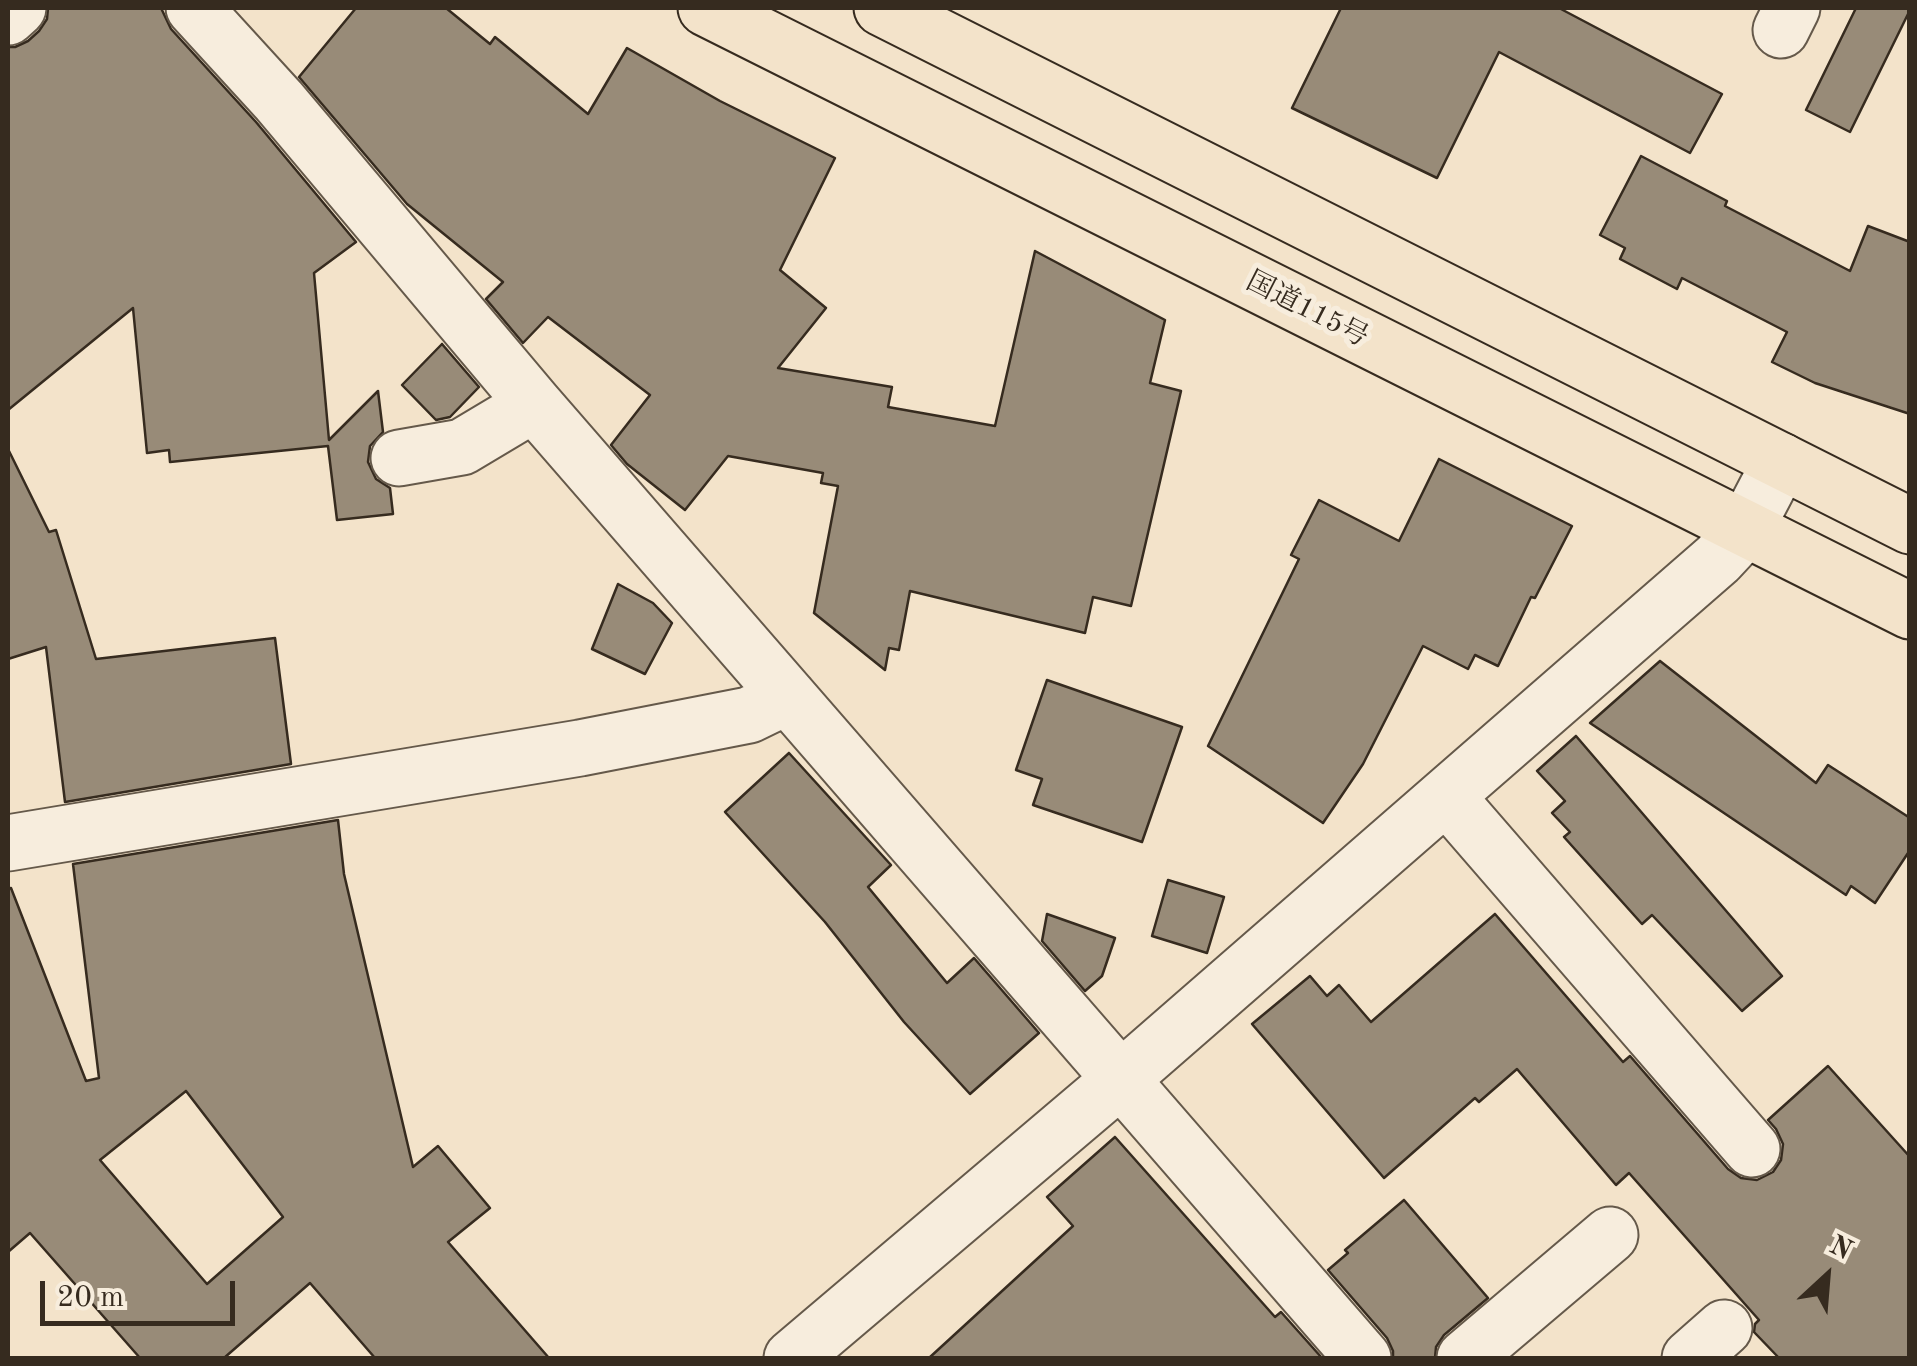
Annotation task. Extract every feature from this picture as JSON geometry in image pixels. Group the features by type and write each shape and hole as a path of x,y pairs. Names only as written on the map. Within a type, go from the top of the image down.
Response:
{"highway":[{"name":"国道115号","path":"706,8 1910,611"},
{"path":"882,8 1910,526"}],"street":[{"path":"8,17 18,8"},
{"path":"194,8 1363,1358"},
{"path":"399,458 462,446 534,404"},
{"path":"792,1358 1121,1079 1718,559 1745,530 1781,461"},
{"path":"8,843 580,748 749,715 788,696"},
{"path":"1446,796 1752,1150"},
{"path":"1465,1358 1610,1235"}],"building":[{"path":"48,8 161,8 171,29 256,122 356,242 314,273 329,440 378,391 383,432 370,446 368,462 376,479 390,488 393,514 337,520 328,446 170,462 169,450 147,453 133,308 8,410 8,47 28,41 39,31 47,19"},
{"path":"356,8 446,8 490,44 495,37 588,114 627,48 720,101 835,158 780,270 826,308 778,368 892,387 888,407 995,426 1035,251 1165,320 1150,383 1181,391 1131,606 1093,597 1085,633 910,591 899,650 889,648 885,670 814,613 838,486 821,483 823,473 728,456 685,510 627,464 611,445 650,395 548,317 523,343 486,299 503,282 407,204 299,77"},
{"path":"1341,8 1559,8 1722,94 1690,153 1499,52 1437,178 1292,108"},
{"path":"1856,8 1910,10 1850,132 1806,110"},
{"path":"1641,156 1727,201 1725,206 1850,271 1868,226 1910,242 1910,414 1815,383 1772,362 1787,332 1682,278 1677,289 1620,259 1625,248 1600,235"},
{"path":"442,344 479,387 450,417 436,420 402,385"},
{"path":"8,449 49,532 56,530 96,659 275,638 291,764 65,802 46,647 8,659"},
{"path":"1439,459 1572,526 1535,598 1531,597 1498,666 1475,655 1468,669 1423,646 1363,764 1323,823 1208,746 1299,559 1291,555 1319,500 1399,541"},
{"path":"618,584 653,603 672,623 645,674 592,649"},
{"path":"1660,661 1816,783 1828,765 1910,818 1910,850 1875,903 1851,886 1846,895 1590,723"},
{"path":"1047,680 1182,727 1142,842 1033,805 1042,779 1016,770"},
{"path":"1576,736 1782,976 1742,1011 1652,915 1642,924 1564,837 1570,832 1552,813 1565,801 1537,771"},
{"path":"789,753 891,865 868,887 947,983 974,958 1039,1033 970,1094 904,1022 825,922 725,812"},
{"path":"338,820 344,874 413,1167 438,1146 490,1208 448,1242 549,1358 375,1358 310,1283 224,1358 140,1358 30,1233 8,1252 8,889 11,888 86,1081 99,1078 73,864","holes":["186,1091 283,1217 207,1284 100,1160"]},
{"path":"1168,880 1224,897 1207,953 1152,936"},
{"path":"1047,914 1115,938 1102,976 1085,991 1042,941"},
{"path":"1495,914 1623,1062 1630,1056 1728,1169 1741,1178 1757,1180 1773,1172 1781,1160 1783,1144 1768,1120 1828,1066 1910,1157 1910,1358 1779,1358 1754,1332 1759,1320 1629,1173 1616,1185 1517,1069 1479,1102 1475,1098 1384,1178 1252,1024 1310,976 1327,996 1339,985 1371,1022"},
{"path":"1115,1137 1275,1317 1281,1312 1322,1358 929,1358 1073,1226 1047,1197"},
{"path":"1404,1200 1488,1298 1444,1335 1436,1347 1435,1358 1393,1358 1387,1338 1328,1270 1348,1253 1345,1250"}]}
